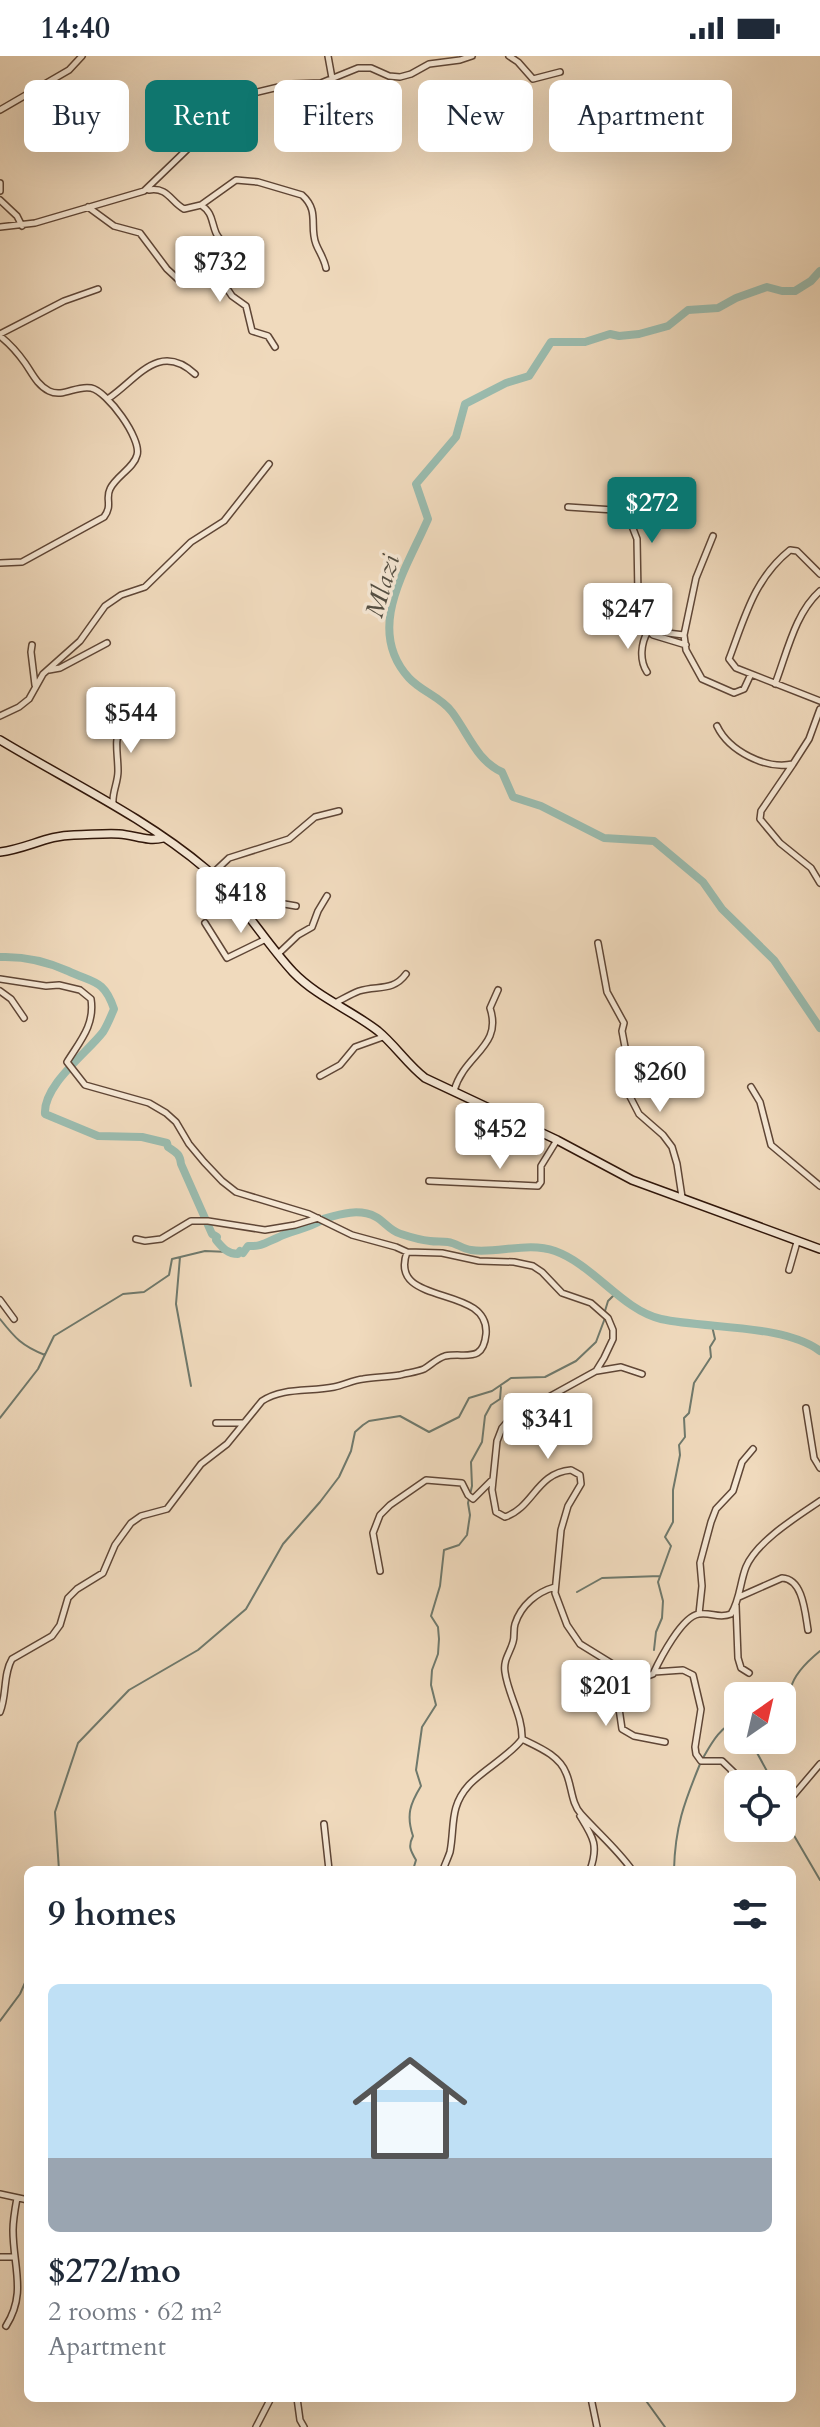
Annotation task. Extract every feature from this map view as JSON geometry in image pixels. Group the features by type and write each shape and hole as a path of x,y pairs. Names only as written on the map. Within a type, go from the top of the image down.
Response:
{"street":[{"path":"0,110 69,70 82,56"},
{"path":"328,56 332,78"},
{"path":"144,191 235,100 276,87 321,83 356,68 400,77 429,64 472,56"},
{"path":"509,56 533,79 560,72"},
{"path":"0,227 22,226 144,191 162,190 184,209 201,205 236,180 258,182 302,195 307,200 313,213 315,243 326,268"},
{"path":"0,183 0,191"},
{"path":"0,200 17,216 22,226"},
{"path":"201,205 214,219 222,254 221,281 235,299 246,306 252,331 268,336 275,347"},
{"path":"88,206 114,226 140,233 181,282"},
{"path":"217,235 233,254"},
{"path":"0,563 22,562 104,517 109,511 108,493 111,486 137,455 136,441 109,398 94,388 61,393 46,390 0,335 64,301 98,289"},
{"path":"109,398 153,363 179,364 195,374"},
{"path":"0,716 25,703 48,670 80,641 105,606 121,595 145,587 180,551 224,521 269,464"},
{"path":"568,507 614,510 632,526 637,539 638,595 643,625 651,633 686,645"},
{"path":"713,536 696,578 684,635 686,645 696,670 709,684 738,693 744,689 751,674"},
{"path":"820,574 800,552 790,550 761,579 729,659 736,668 820,701"},
{"path":"775,684 802,613 820,591"},
{"path":"647,672 642,659 644,639 651,633 659,632 684,635"},
{"path":"48,670 60,668 107,643"},
{"path":"32,645 35,686"},
{"path":"820,709 809,739 761,811 760,819 780,843 811,868 820,883"},
{"path":"113,805 112,794 118,772 116,742 120,726 125,724 141,733 169,733"},
{"path":"717,726 728,742 758,760 774,766 793,764"},
{"path":"0,740 113,805 212,874 305,983 368,1023 415,1070 632,1180 820,1249"},
{"path":"212,874 229,858 289,839 315,817 339,811"},
{"path":"0,852 71,835 119,834 152,841 163,838"},
{"path":"278,954 298,935 312,927 327,896"},
{"path":"239,907 255,899 296,906"},
{"path":"205,923 227,958 266,939"},
{"path":"598,943 607,992 624,1023 623,1083 639,1114 672,1147 682,1197"},
{"path":"334,1003 362,990 396,984 406,974"},
{"path":"0,979 69,987 80,990 91,999 93,1011 90,1025 67,1062 70,1067 85,1085 149,1103 166,1113 204,1162 236,1192 319,1218 352,1235 407,1252 442,1253 485,1262 514,1262 538,1269 562,1293 591,1303 610,1321 613,1330 613,1339 596,1371"},
{"path":"454,1091 456,1080 492,1034 494,1024 490,1008 498,990"},
{"path":"0,991 11,999 24,1018"},
{"path":"320,1076 340,1065 355,1047 384,1036"},
{"path":"751,1087 760,1102 771,1145 820,1186"},
{"path":"476,1143 496,1143 516,1134 526,1125"},
{"path":"429,1181 538,1186 541,1166 557,1140"},
{"path":"136,1239 161,1239 191,1221 273,1229 319,1218"},
{"path":"789,1270 797,1242"},
{"path":"0,1712 5,1699 8,1665 12,1659 52,1636 60,1625 68,1598 103,1573 115,1545 131,1523 141,1516 167,1509 201,1464 223,1448 254,1409 269,1396 336,1387 366,1378 400,1375 425,1368 446,1356 475,1355 480,1351 485,1343 486,1330 481,1315 468,1304 431,1293 412,1281 405,1268 407,1252"},
{"path":"0,1300 14,1319"},
{"path":"642,1374 621,1367 596,1371 520,1413 505,1424 497,1439 492,1480 495,1508 499,1515 505,1517 518,1511 541,1483 555,1473 571,1470 580,1475 581,1484 568,1506 561,1530 555,1593 567,1625 583,1647 627,1673 647,1677 654,1672 675,1634 693,1616 727,1616 737,1601 747,1565 753,1556 776,1531 819,1504"},
{"path":"806,1408 814,1458 820,1468"},
{"path":"216,1423 244,1423"},
{"path":"699,1614 702,1586 700,1563 711,1522 716,1509 733,1491 742,1462 753,1449"},
{"path":"380,1571 373,1533 380,1515 390,1505 426,1480 462,1483 473,1499 492,1480"},
{"path":"737,1601 782,1578 789,1579 798,1585 808,1630"},
{"path":"444,1866 450,1851 453,1813 464,1792 522,1739 520,1722 504,1672 505,1660 513,1641 515,1625 528,1604 540,1592 555,1587"},
{"path":"737,1601 740,1665 749,1673"},
{"path":"607,1660 615,1681 622,1729 634,1736 665,1742"},
{"path":"654,1672 683,1670 693,1675 701,1709 696,1754 701,1761 717,1760 733,1770"},
{"path":"522,1739 549,1753 566,1771 578,1812 595,1843 591,1866"},
{"path":"726,1763 730,1770"},
{"path":"796,1792 820,1764"},
{"path":"578,1812 629,1866"},
{"path":"324,1824 329,1866"},
{"path":"0,2194 24,2199"},
{"path":"6,2326 15,2312 18,2299 13,2231 17,2198"},
{"path":"0,2257 15,2257"},
{"path":"256,2427 269,2402"},
{"path":"298,2402 303,2426"},
{"path":"592,2402 597,2427"}],"waterway":[{"name":"Mlazi","path":"820,271 795,291 767,287 718,308 688,310 668,326 639,334 610,334 585,342 551,342 529,376 506,383 465,404 456,437 416,484 428,519 401,578 390,619 390,639 396,659 409,678 448,707 479,754 502,772 513,797 541,806 604,838 654,841 703,882 722,909 774,960 820,1028"},
{"path":"0,957 43,962 91,980 106,992 114,1009 103,1032 58,1081 46,1103 45,1114 98,1136 142,1137 167,1143 180,1157 212,1234 231,1253 243,1253 248,1246 264,1244 322,1220"},
{"path":"323,1219 350,1213 370,1214 401,1234 471,1250 545,1248 583,1266 633,1307 647,1314 661,1319 786,1336 820,1351"},
{"path":"0,1418 38,1369 54,1336 123,1294 144,1292 169,1275 172,1259 205,1251 229,1252"},
{"path":"180,1257 176,1304 191,1386"},
{"path":"605,1311 608,1301 617,1292"},
{"path":"59,1866 55,1812 78,1743 129,1690 198,1650 246,1609 283,1544 339,1477 351,1451 355,1432 369,1421 400,1416 429,1432 459,1417 469,1398 492,1391 511,1378 545,1377 576,1361 596,1342 605,1318"},
{"path":"0,1319 20,1341 45,1355"},
{"path":"654,1650 656,1632 662,1618 663,1601 658,1582 671,1546 665,1537 673,1522 673,1490 679,1445 685,1437 684,1418 689,1413 694,1383 711,1357 710,1347 715,1339 712,1326"},
{"path":"414,1866 416,1860 410,1848 413,1836 410,1810 421,1786 416,1770 422,1727 436,1705 431,1685 439,1639 438,1627 431,1616 440,1586 444,1550 459,1545 467,1535 471,1462 482,1442 485,1416 491,1405 500,1399 501,1387"},
{"path":"577,1592 602,1578 660,1576"},
{"path":"794,1682 820,1651"},
{"path":"703,1758 724,1729"},
{"path":"758,1754 766,1770"},
{"path":"674,1866 681,1816 700,1764"},
{"path":"796,1839 820,1880"},
{"path":"0,2021 24,1985"},
{"path":"647,2402 665,2427"}]}
